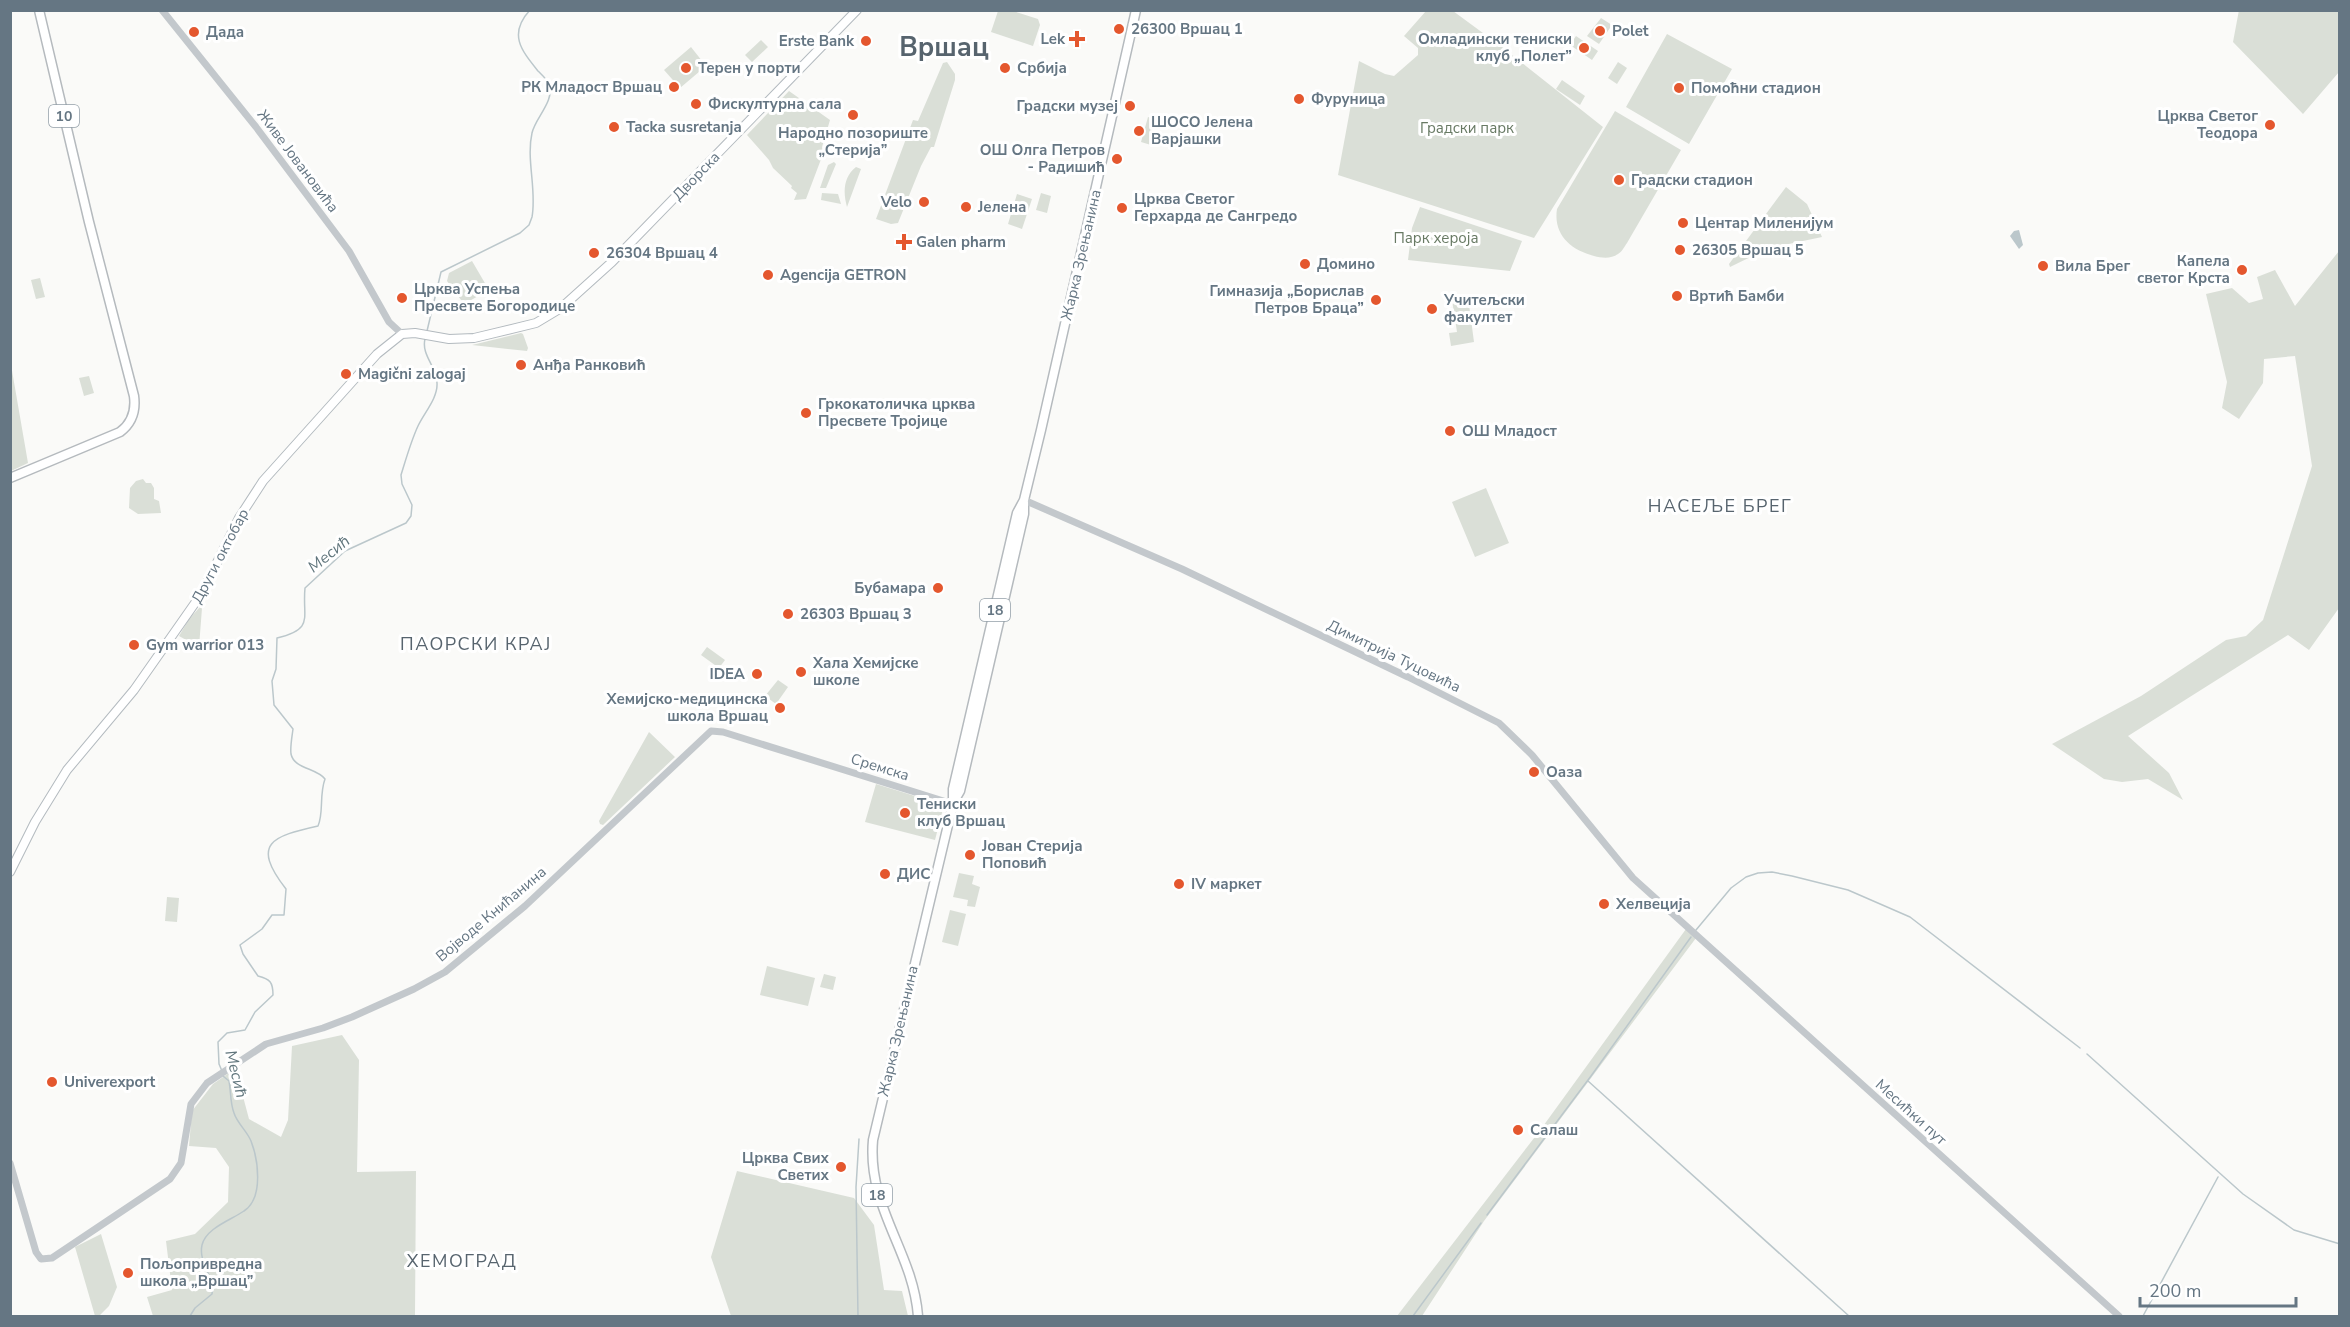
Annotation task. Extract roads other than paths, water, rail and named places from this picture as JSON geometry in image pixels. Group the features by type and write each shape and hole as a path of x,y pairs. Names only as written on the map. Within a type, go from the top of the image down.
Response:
{"main road":[{"name":"10","path":"10,478 120,432 131,421 135,403 39,10"},
{"name":"Дворска","path":"402,334 420,334 456,340 474,338 523,326 543,319 561,308 609,265 857,10"},
{"name":"Жарка Зрењанина","path":"918,1317 914,1286 882,1209 875,1186 872,1163 873,1140 953,804 960,791 976,724 1024,514 1024,500 1136,10"},
{"name":"Други октобар","path":"10,872 35,822 67,770 134,690 202,593 239,518 263,481 366,365 387,344 402,334"}],"street":[{"name":"Живе Јовановића","path":"162,10 256,127 349,250 389,322 402,334"},
{"name":"Димитрија Туцовића","path":"1024,500 1182,569 1423,684 1498,723 1532,755 1633,878 1686,927"},
{"name":"Сремска","path":"678,761 705,734 715,730 953,804"},
{"name":"Војводе Книћанина","path":"10,1163 34,1248 41,1259 52,1258 170,1179 181,1163 191,1104 196,1094 216,1076 266,1044 352,1017 414,989 445,972 525,906 678,761"},
{"name":"Месићки пут","path":"1686,927 2119,1317"}],"waterway":[{"name":"Месић","path":"427,331 441,272 520,233 529,225 532,217 530,143 534,127 547,103 550,91 547,81 526,56 519,42 520,27 530,10"},
{"name":"Месић","path":"222,1071 219,1064 218,1042 227,1033 245,1030 255,1012 273,995 270,982 258,976 243,954 240,945 262,929 272,915 284,915 286,889 269,861 268,851 279,838 318,826 321,815 325,779 296,763 293,759 291,754 293,729 274,705 272,681 276,669 277,638 297,631 302,626 305,615 305,588 345,551 406,523 411,516 412,505 402,484 401,475 415,432 437,389 435,372 425,350 425,339"},
{"path":"1696,930 1731,888 1746,877 1758,873 1772,872 1848,890 1910,917 2080,1048"},
{"path":"1487,1215 1691,937"},
{"path":"2087,1054 2243,1194 2294,1230 2340,1244"},
{"name":"Месић","path":"190,1316 195,1308 212,1294 211,1282 201,1252 204,1239 214,1229 244,1211 255,1197 257,1188 254,1149 249,1137 235,1117 229,1081 223,1076"},
{"path":"1588,1081 1849,1316"},
{"path":"858,1316 856,1187 859,1139"},
{"path":"2143,1316 2218,1177"},
{"path":"1413,1316 1481,1223"}],"place":[{"name":"26300 Вршац 1","path":"1119,29"},
{"name":"Polet","path":"1600,31"},
{"name":"Дада","path":"194,32"},
{"name":"Lek","path":"1077,39"},
{"name":"Erste Bank","path":"866,41"},
{"name":"Омладински тениски клуб „Полет”","path":"1584,48"},
{"name":"Терен у порти","path":"686,68"},
{"name":"Србија","path":"1005,68"},
{"name":"РК Младост Вршац","path":"674,87"},
{"name":"Помоћни стадион","path":"1679,88"},
{"name":"Фуруница","path":"1299,99"},
{"name":"Фискултурна сала","path":"696,104"},
{"name":"Градски музеј","path":"1130,106"},
{"name":"Народно позориште „Стерија”","path":"853,115"},
{"name":"Црква Светог Теодора","path":"2270,125"},
{"name":"Tacka susretanja","path":"614,127"},
{"name":"ШОСО Јелена Варјашки","path":"1139,131"},
{"name":"ОШ Олга Петров - Радишић","path":"1117,159"},
{"name":"Градски стадион","path":"1619,180"},
{"name":"Velo","path":"924,202"},
{"name":"Јелена","path":"966,207"},
{"name":"Црква Светог Герхарда де Сангредо","path":"1122,208"},
{"name":"Центар Миленијум","path":"1683,223"},
{"name":"Galen pharm","path":"904,242"},
{"name":"26305 Вршац 5","path":"1680,250"},
{"name":"26304 Вршац 4","path":"594,253"},
{"name":"Домино","path":"1305,264"},
{"name":"Вила Брег","path":"2043,266"},
{"name":"Капела светог Крста","path":"2242,270"},
{"name":"Agencija GETRON","path":"768,275"},
{"name":"Вртић Бамби","path":"1677,296"},
{"name":"Црква Успења Пресвете Богородице","path":"402,298"},
{"name":"Гимназија „Борислав Петров Браца”","path":"1376,300"},
{"name":"Учитељски факултет","path":"1432,309"},
{"name":"Анђа Ранковић","path":"521,365"},
{"name":"Magični zalogaj","path":"346,374"},
{"name":"Гркокатоличка црква Пресвете Тројице","path":"806,413"},
{"name":"ОШ Младост","path":"1450,431"},
{"name":"Бубамара","path":"938,588"},
{"name":"26303 Вршац 3","path":"788,614"},
{"name":"Gym warrior 013","path":"134,645"},
{"name":"Хала Хемијске школе","path":"801,672"},
{"name":"IDEA","path":"757,674"},
{"name":"Хемијско-медицинска школа Вршац","path":"780,708"},
{"name":"Оаза","path":"1534,772"},
{"name":"Тениски клуб Вршац","path":"905,813"},
{"name":"Јован Стерија Поповић","path":"970,855"},
{"name":"ДИС","path":"885,874"},
{"name":"IV маркет","path":"1179,884"},
{"name":"Хелвеција","path":"1604,904"},
{"name":"Univerexport","path":"52,1082"},
{"name":"Салаш","path":"1518,1130"},
{"name":"Црква Свих Светих","path":"841,1167"},
{"name":"Пољопривредна школа „Вршац”","path":"128,1273"}],"district":[{"name":"Вршац","path":"944,47"},
{"name":"НАСЕЉЕ БРЕГ","path":"1720,506"},
{"name":"ПАОРСКИ КРАЈ","path":"476,644"},
{"name":"ХЕМОГРАД","path":"462,1261"}],"park label":[{"name":"Градски парк","path":"1467,128"},
{"name":"Парк хероја","path":"1436,238"}]}
